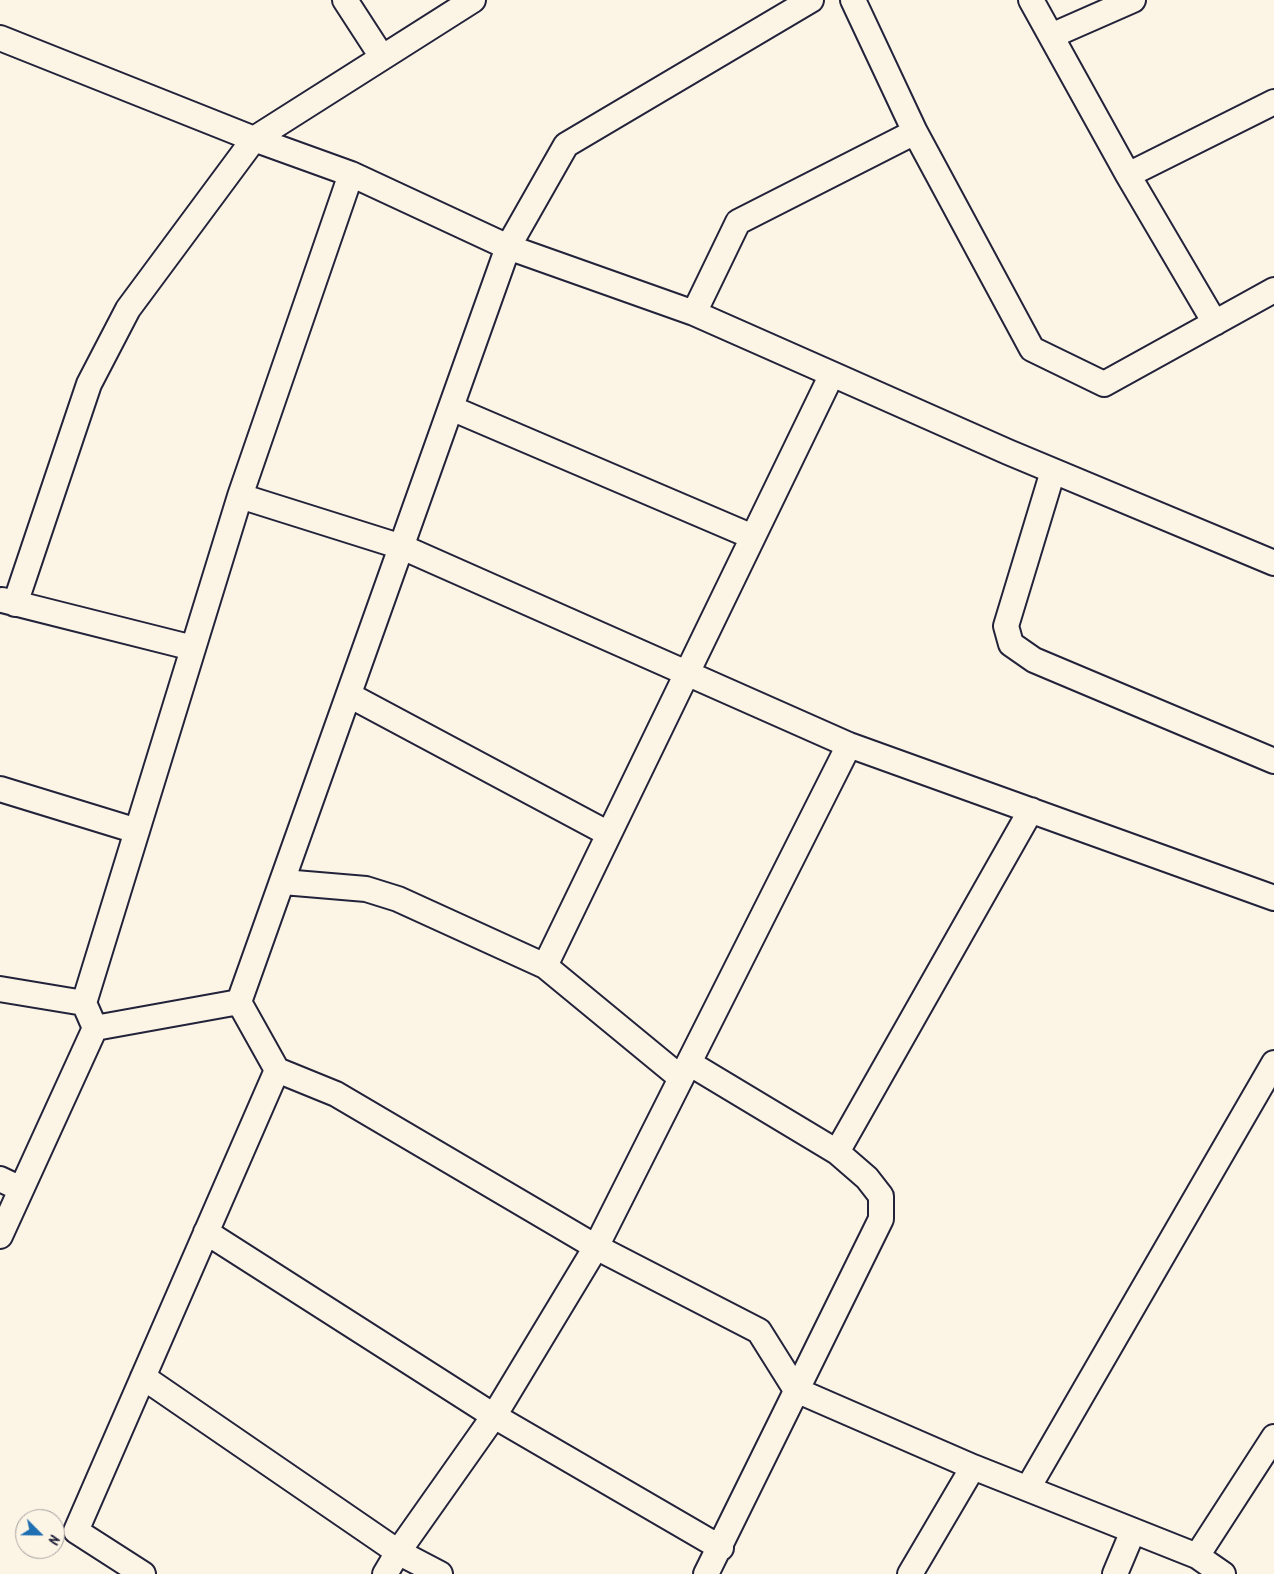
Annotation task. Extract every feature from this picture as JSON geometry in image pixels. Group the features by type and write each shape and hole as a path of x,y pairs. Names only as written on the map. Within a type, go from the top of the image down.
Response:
{"street":[{"path":"345,0 382,57"},
{"path":"193,648 8,602 89,384 128,310 254,139 473,0"},
{"path":"811,0 566,145 508,247 240,1002 276,1070 336,1094 596,1247 760,1331 796,1390 973,1467 1197,1556 1223,1574"},
{"path":"853,0 915,132 1032,348 1104,384 1274,290"},
{"path":"1031,0 1128,174 1215,323"},
{"path":"1051,36 1133,0"},
{"path":"0,38 254,139 351,174 508,247 694,314 1053,471 1274,563"},
{"path":"1128,174 1274,102"},
{"path":"694,314 738,222 915,132"},
{"path":"0,1236 95,1028 84,1003 240,496 351,174"},
{"path":"545,966 832,374"},
{"path":"451,408 752,537"},
{"path":"1053,471 1006,626 1011,644 1034,660 1274,761"},
{"path":"240,496 402,547 848,744 1274,898"},
{"path":"349,695 609,834"},
{"path":"386,1574 398,1552 494,1416 596,1247 848,744"},
{"path":"0,789 137,831"},
{"path":"837,1152 1031,810"},
{"path":"283,882 366,889 398,899 545,966 685,1070 837,1152 867,1178 881,1196 881,1219 796,1390 721,1548 706,1574"},
{"path":"0,989 84,1003"},
{"path":"95,1028 240,1002"},
{"path":"1028,1488 1274,1063"},
{"path":"143,1574 76,1531 276,1070"},
{"path":"0,1179 21,1189"},
{"path":"206,1232 494,1416 721,1548"},
{"path":"142,1377 398,1552 440,1574"},
{"path":"1197,1556 1274,1437"},
{"path":"910,1574 973,1467"},
{"path":"1115,1574 1133,1531"}]}
